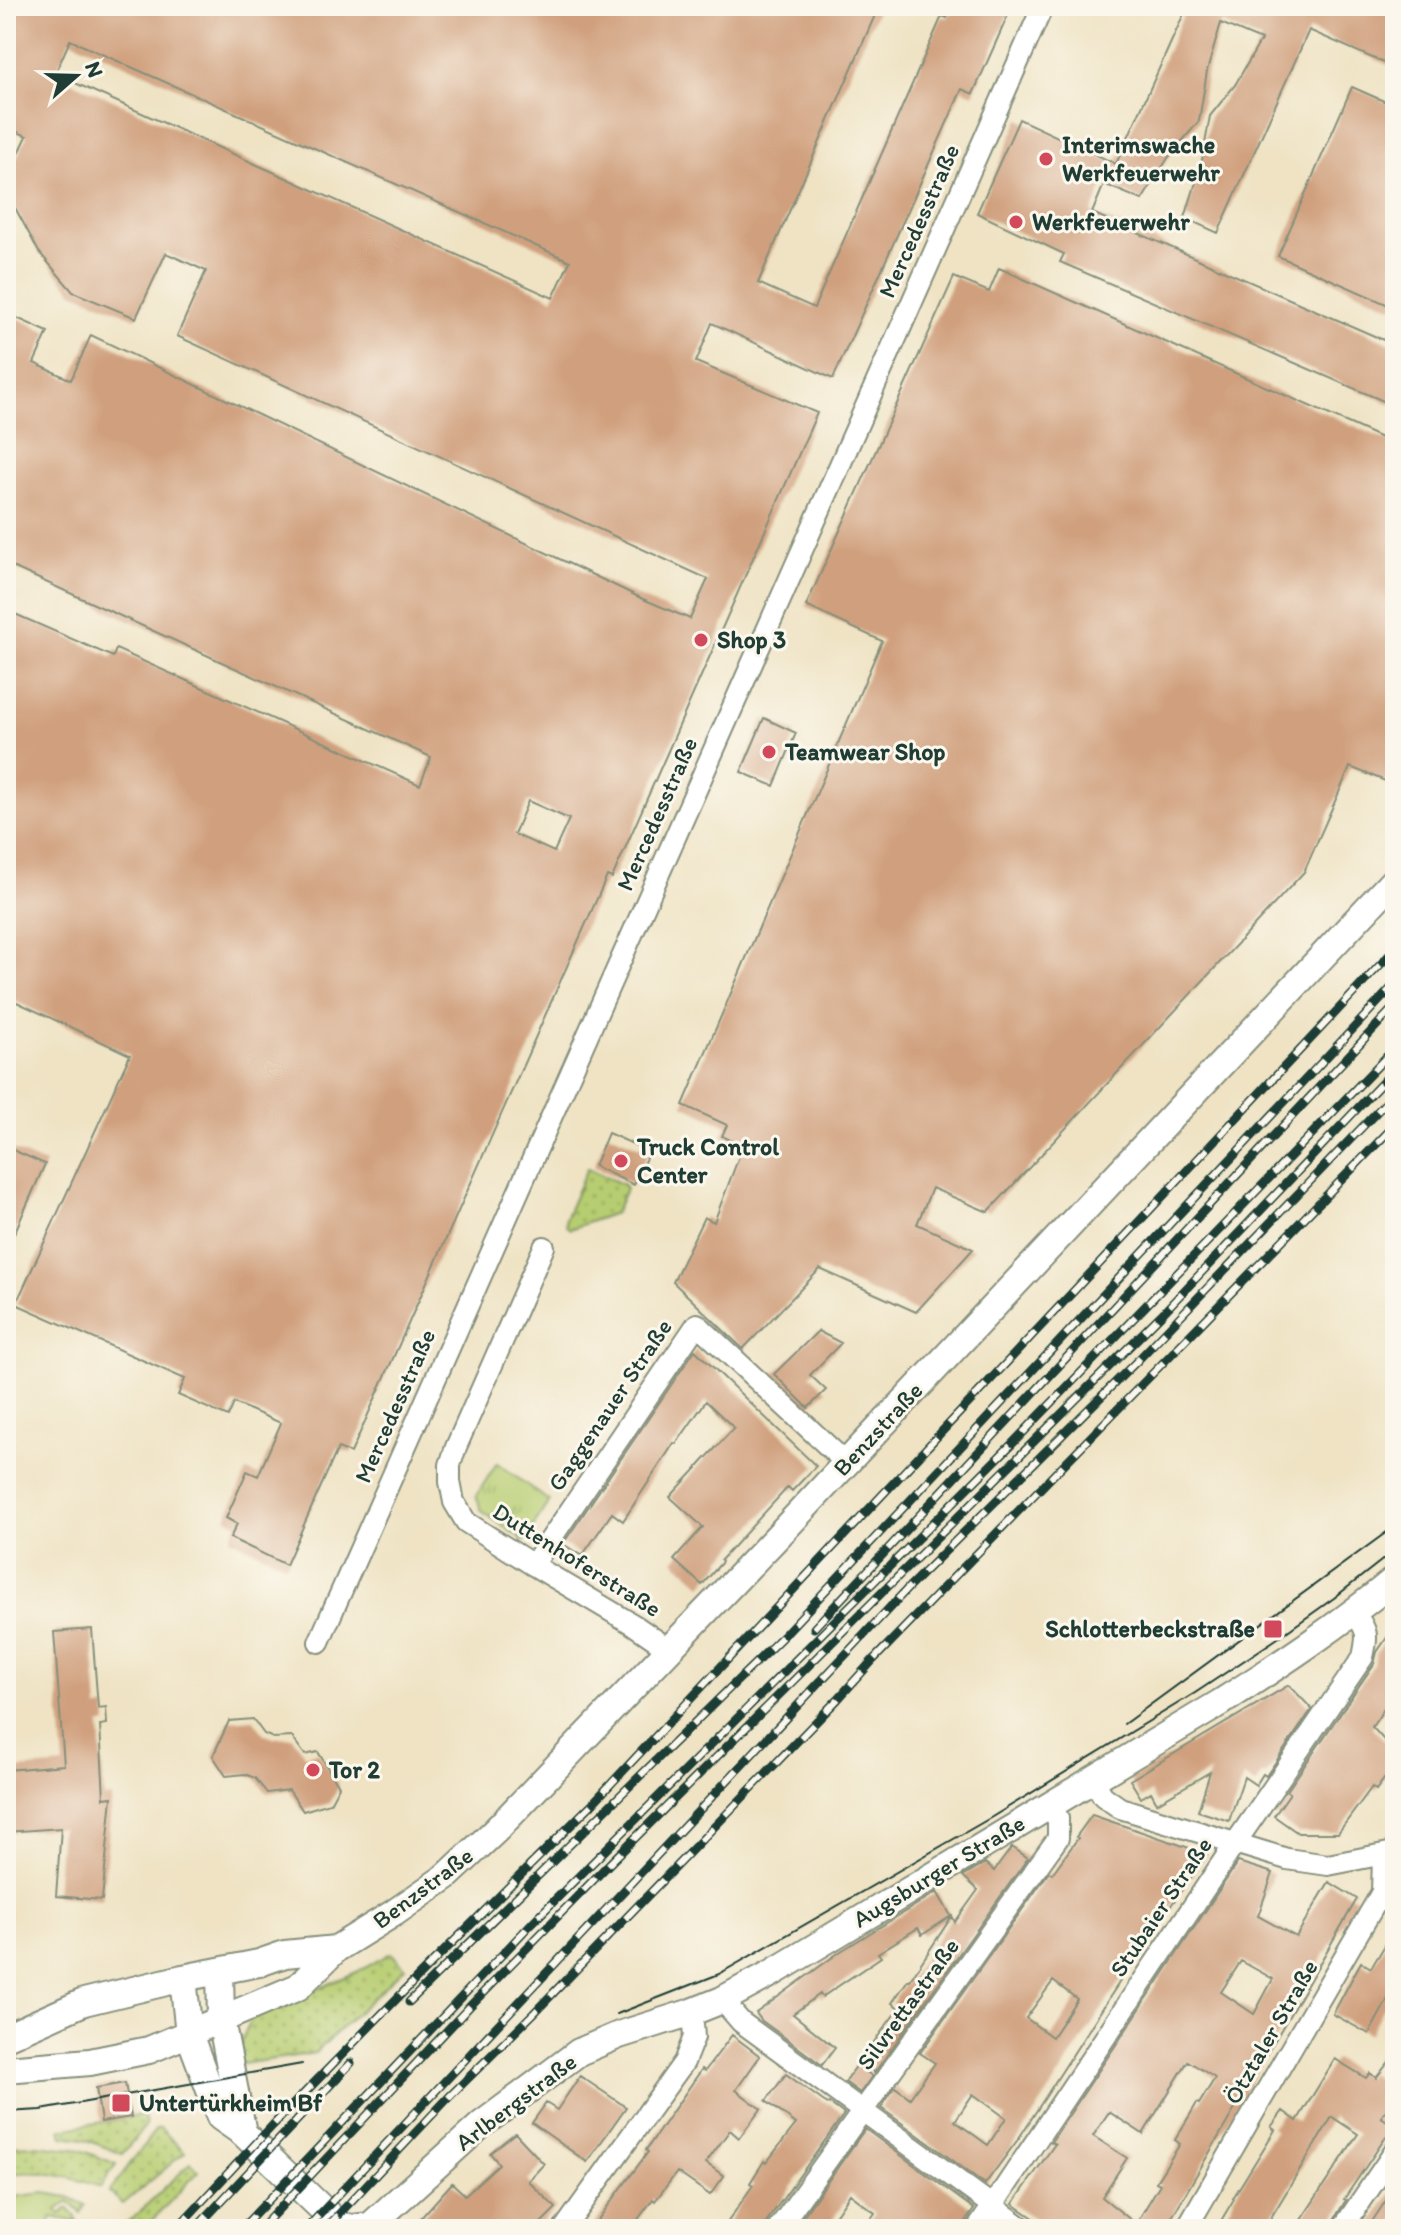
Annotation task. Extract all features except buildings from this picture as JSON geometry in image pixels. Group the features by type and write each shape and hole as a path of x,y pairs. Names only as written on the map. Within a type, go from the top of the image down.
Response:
{"main road":[{"name":"Benzstraße","path":"6,2069 90,2062 149,2050 298,1987 336,1949 447,1876 495,1831 775,1539 1395,879"},
{"name":"Augsburger Straße","path":"692,2012 772,1973 1266,1674 1395,1579"},
{"name":"Benzstraße","path":"6,2037 84,2002 259,1963 285,1954 336,1949"},
{"path":"220,1972 221,2020 243,2133"},
{"path":"183,1978 189,2034"},
{"name":"Arlbergstraße","path":"189,2034 220,2117 243,2133 340,2226 362,2228 378,2220 481,2125 579,2052 619,2035 692,2012"}],"street":[{"name":"Mercedesstraße","path":"319,1642 1043,6"},
{"name":"Duttenhoferstraße","path":"544,1247 450,1465 454,1502 466,1522 669,1649"},
{"name":"Gaggenauer Straße","path":"533,1565 697,1324 846,1463"},
{"name":"Stubaier Straße","path":"977,2229 1363,1657 1366,1629 1354,1612"},
{"path":"1093,1779 1103,1796 1120,1808 1287,1859 1328,1865 1389,1854"},
{"name":"Silvrettastraße","path":"778,2229 1058,1838 1058,1818 1051,1804"},
{"name":"Ötztaler Straße","path":"1186,2229 1382,1892 1389,1854"},
{"path":"722,2000 741,2022 1024,2229"},
{"path":"564,2229 684,2062 694,2037 692,2012"},
{"path":"1342,2229 1395,2151"}],"green space":[{"path":"587,1168 624,1185 626,1189 615,1213 570,1229 565,1219"},
{"path":"497,1463 549,1501 524,1541 482,1511 476,1496"},
{"path":"391,1953 405,1967 315,2053 241,2064 242,2040 253,2017 361,1970"},
{"path":"144,2115 146,2125 122,2154 85,2139 63,2136 61,2129"},
{"path":"160,2128 185,2152 123,2204 109,2192 156,2129"},
{"path":"37,2145 81,2150 116,2164 101,2187 42,2173 6,2175 6,2146"},
{"path":"191,2163 199,2171 144,2229 121,2229"},
{"path":"44,2193 69,2197 85,2205 81,2213 69,2201 57,2210 60,2214 68,2208 77,2222 51,2217 49,2229 9,2229 6,2201"}],"tram line":[{"path":"1124,1724 1395,1526"},
{"path":"617,2014 719,1974 992,1817 1195,1693 1275,1640 1395,1550"},
{"path":"6,2112 41,2110 302,2064"}],"railway":[{"path":"176,2229 273,2125 592,1804 1395,949"},
{"path":"409,2002 782,1637 1395,984"},
{"path":"814,1628 1395,1006"},
{"path":"241,2229 532,1923 1013,1443 1395,1048"},
{"path":"260,2229 471,2005 1161,1315 1395,1069"},
{"path":"306,2229 909,1587 1139,1359 1395,1093"},
{"path":"325,2229 449,2097 1395,1125"},
{"path":"195,2229 351,2063"}],"place":[{"name":"Interimswache Werkfeuerwehr","path":"1046,159"},
{"name":"Werkfeuerwehr","path":"1016,222"},
{"name":"Shop 3","path":"701,640"},
{"name":"Teamwear Shop","path":"769,752"},
{"name":"Truck Control Center","path":"621,1161"},
{"name":"Schlotterbeckstraße","path":"1273,1629"},
{"name":"Tor 2","path":"313,1770"},
{"name":"Untertürkheim Bf","path":"121,2103"}]}
